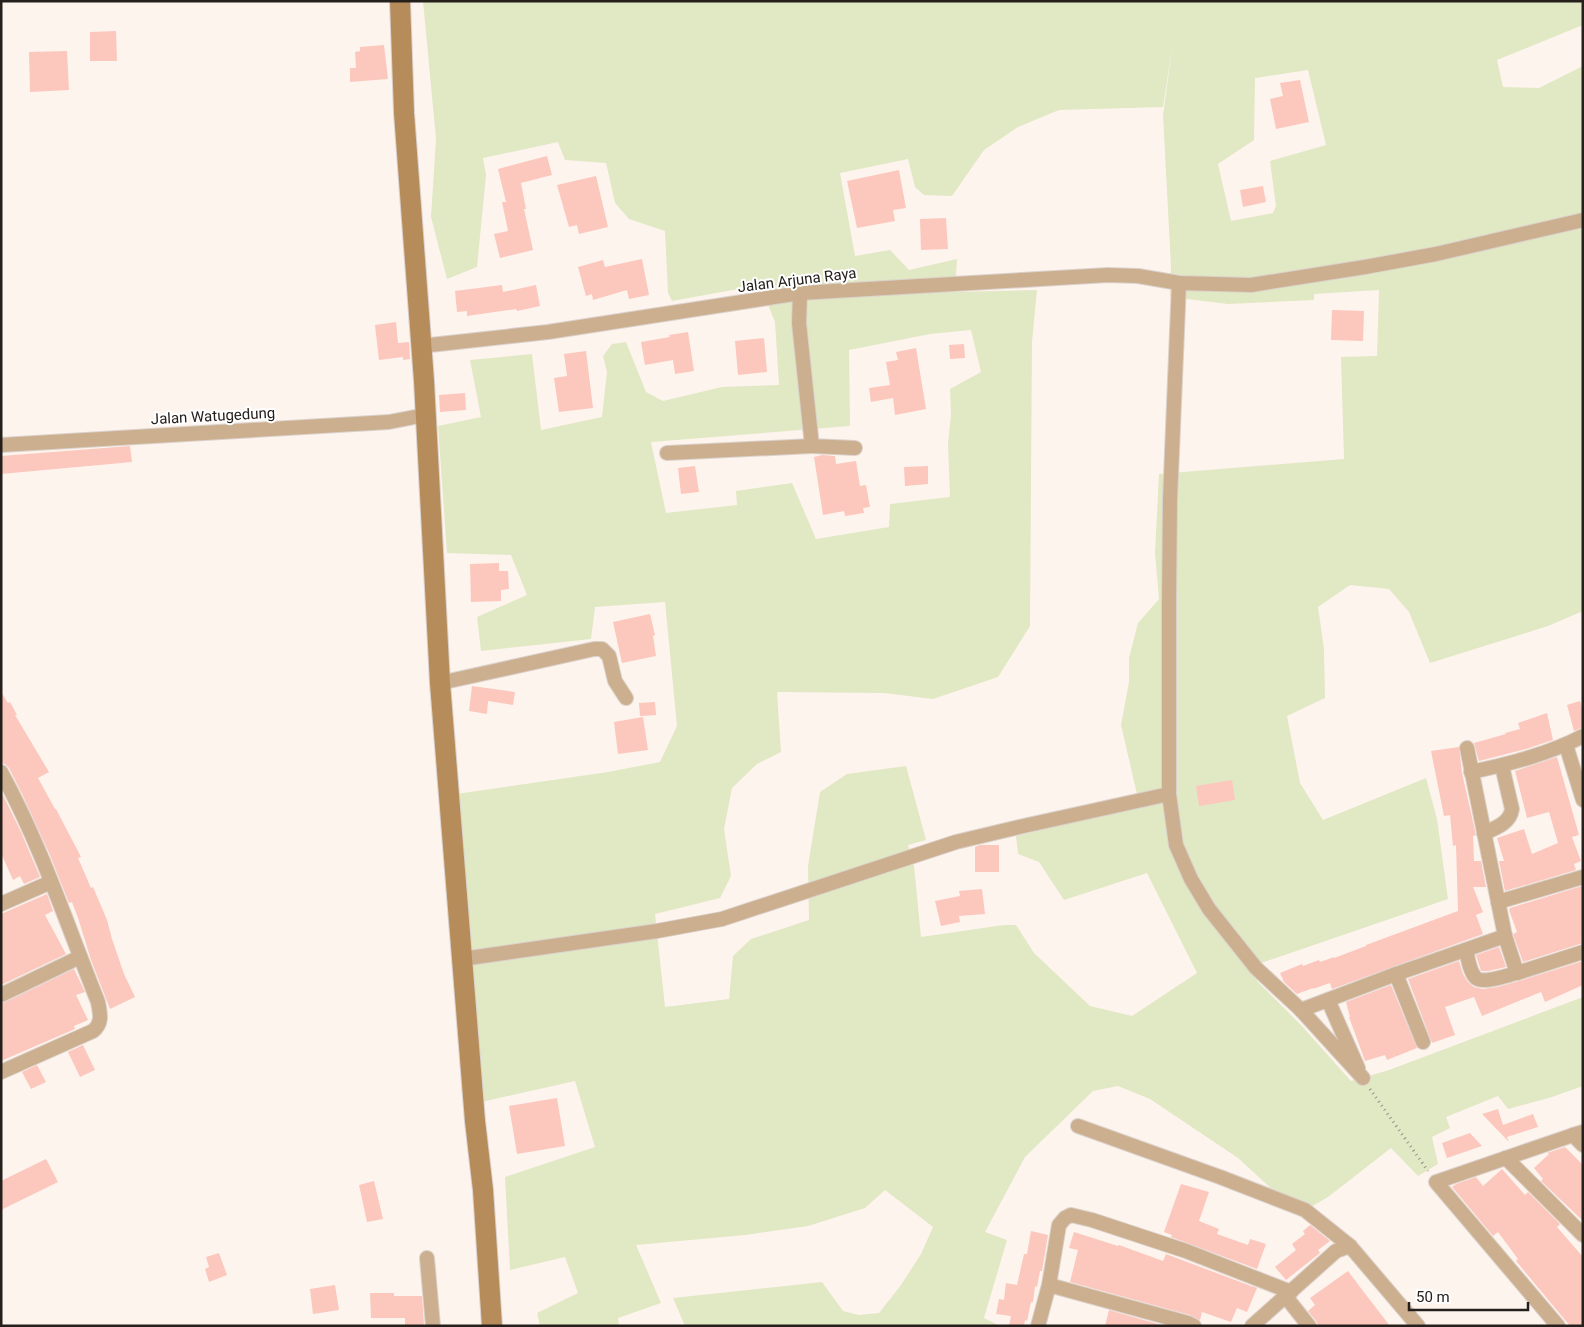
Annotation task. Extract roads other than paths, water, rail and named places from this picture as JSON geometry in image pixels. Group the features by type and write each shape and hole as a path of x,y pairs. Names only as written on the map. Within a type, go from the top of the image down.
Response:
{"street":[{"path":"400,1 404,114 421,346 440,683 475,1121 483,1190 492,1326"},
{"name":"Jalan Arjuna Raya","path":"421,346 548,332 800,293 1098,276 1138,276 1179,283 1251,285 1436,254 1583,220"},
{"path":"1179,283 1170,500 1169,794 1176,846 1191,879 1209,909 1256,968 1301,1010 1363,1078 1328,1000"},
{"path":"800,293 799,323 812,446"},
{"name":"Jalan Watugedung","path":"1,445 389,422 425,415"},
{"path":"667,453 812,446 855,448"},
{"path":"440,683 594,649 602,649 608,656 615,681 626,698"},
{"path":"1471,772 1502,766 1566,745 1583,736"},
{"path":"1566,745 1583,800"},
{"path":"1467,748 1505,936 1517,973"},
{"path":"1484,833 1503,824 1508,820 1511,813 1502,766"},
{"path":"1,772 16,799 51,882 98,1002 100,1017 98,1027 93,1031 1,1072"},
{"path":"462,959 656,931 722,919 956,842 1169,794"},
{"path":"1498,902 1583,877"},
{"path":"1,904 51,882"},
{"path":"1301,1010 1505,936"},
{"path":"1466,950 1474,977 1480,980 1517,973 1583,952"},
{"path":"1,995 80,957"},
{"path":"1396,974 1422,1042"},
{"path":"1078,1126 1305,1210 1350,1246 1418,1326"},
{"path":"1558,1326 1436,1182 1506,1158 1579,1138"},
{"path":"1506,1158 1583,1235"},
{"path":"1038,1326 1059,1225 1065,1218 1074,1215 1186,1251 1289,1294 1309,1326"},
{"path":"1252,1326 1336,1251 1350,1246"},
{"path":"427,1258 433,1326"},
{"path":"1048,1285 1194,1326"}]}
